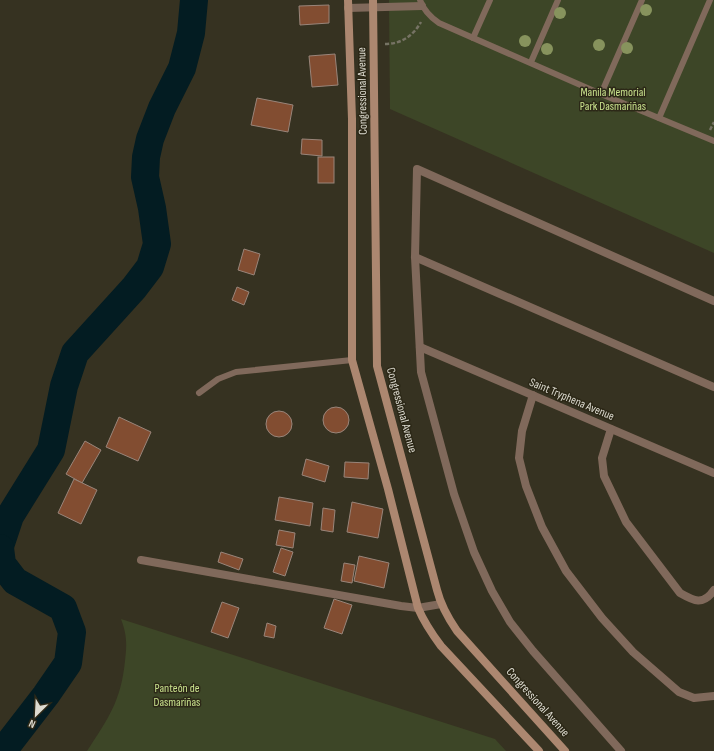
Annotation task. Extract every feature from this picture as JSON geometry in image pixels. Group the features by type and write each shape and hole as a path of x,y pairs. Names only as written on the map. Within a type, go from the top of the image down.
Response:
{"main road":[{"name":"Congressional Avenue","path":"348,4 352,119 352,360 388,489 418,608 431,632 441,646 539,751"},
{"name":"Congressional Avenue","path":"373,4 377,366 441,604 447,617 565,751"}],"street":[{"path":"348,4 421,3"},
{"path":"621,751 533,651 510,622 492,591 474,552 454,494 421,372 415,257 417,169 714,301"},
{"path":"415,257 714,387"},
{"name":"Saint Tryphena Avenue","path":"420,347 714,473"},
{"path":"533,395 522,431 519,458 526,486 542,527 566,571 602,618 633,652 679,692 694,698 714,696"},
{"path":"611,429 602,458 604,476 626,522 680,593 692,600 701,601 710,596 714,590"},
{"path":"141,560 418,608 441,604"}],"lane":[{"path":"473,38 490,0"},
{"path":"531,62 558,0"},
{"path":"601,94 642,0"},
{"path":"659,118 710,0"},
{"path":"421,3 427,13 439,23 531,62 601,94 714,141"},
{"path":"199,393 218,379 236,372 352,360"}],"path":[{"path":"374,44 389,44 405,40 416,31 427,13"}],"green space":[{"name":"Manila Memorial Park Dasmariñas","path":"389,0 714,0 714,253 390,109"},
{"name":"Panteón de Dasmariñas","path":"121,619 495,739 506,751 87,751 107,719 117,699 123,675 126,644"}],"building":[{"path":"329,5 329,23 300,25 299,6"},
{"path":"335,54 338,85 312,87 309,56"},
{"path":"257,98 293,105 288,132 251,125"},
{"path":"302,139 322,140 322,156 301,154"},
{"path":"318,157 334,157 334,183 318,183"},
{"path":"244,249 260,254 254,275 238,270"},
{"path":"237,287 249,292 244,305 232,300"},
{"path":"336,407 345,411 349,420 345,429 336,433 327,429 323,420 327,411"},
{"path":"279,411 288,415 292,424 288,433 279,437 270,433 266,424 270,415"},
{"path":"119,417 151,432 138,461 106,447"},
{"path":"85,441 101,450 82,483 66,474"},
{"path":"306,459 329,466 325,482 302,475"},
{"path":"345,462 369,463 368,479 344,477"},
{"path":"74,479 97,490 81,524 58,513"},
{"path":"279,497 313,503 310,526 275,520"},
{"path":"352,502 383,509 378,538 347,532"},
{"path":"323,508 335,510 333,532 321,530"},
{"path":"279,530 295,533 293,548 276,545"},
{"path":"281,548 293,552 285,576 273,572"},
{"path":"221,552 243,559 239,570 218,562"},
{"path":"359,556 389,563 384,588 354,581"},
{"path":"344,563 355,565 352,583 341,581"},
{"path":"334,599 352,605 342,634 324,628"},
{"path":"222,602 239,608 228,638 211,632"},
{"path":"267,623 276,626 274,638 264,636"}],"waterway":[{"path":"0,546 10,516 51,450 64,386 75,353 134,288 150,267 157,244 152,208 145,177 146,157 150,139 162,108 182,68 191,33 194,0"},
{"path":"0,548 2,564 15,581 63,608 72,632 68,663 46,695 9,743 5,751"}]}
